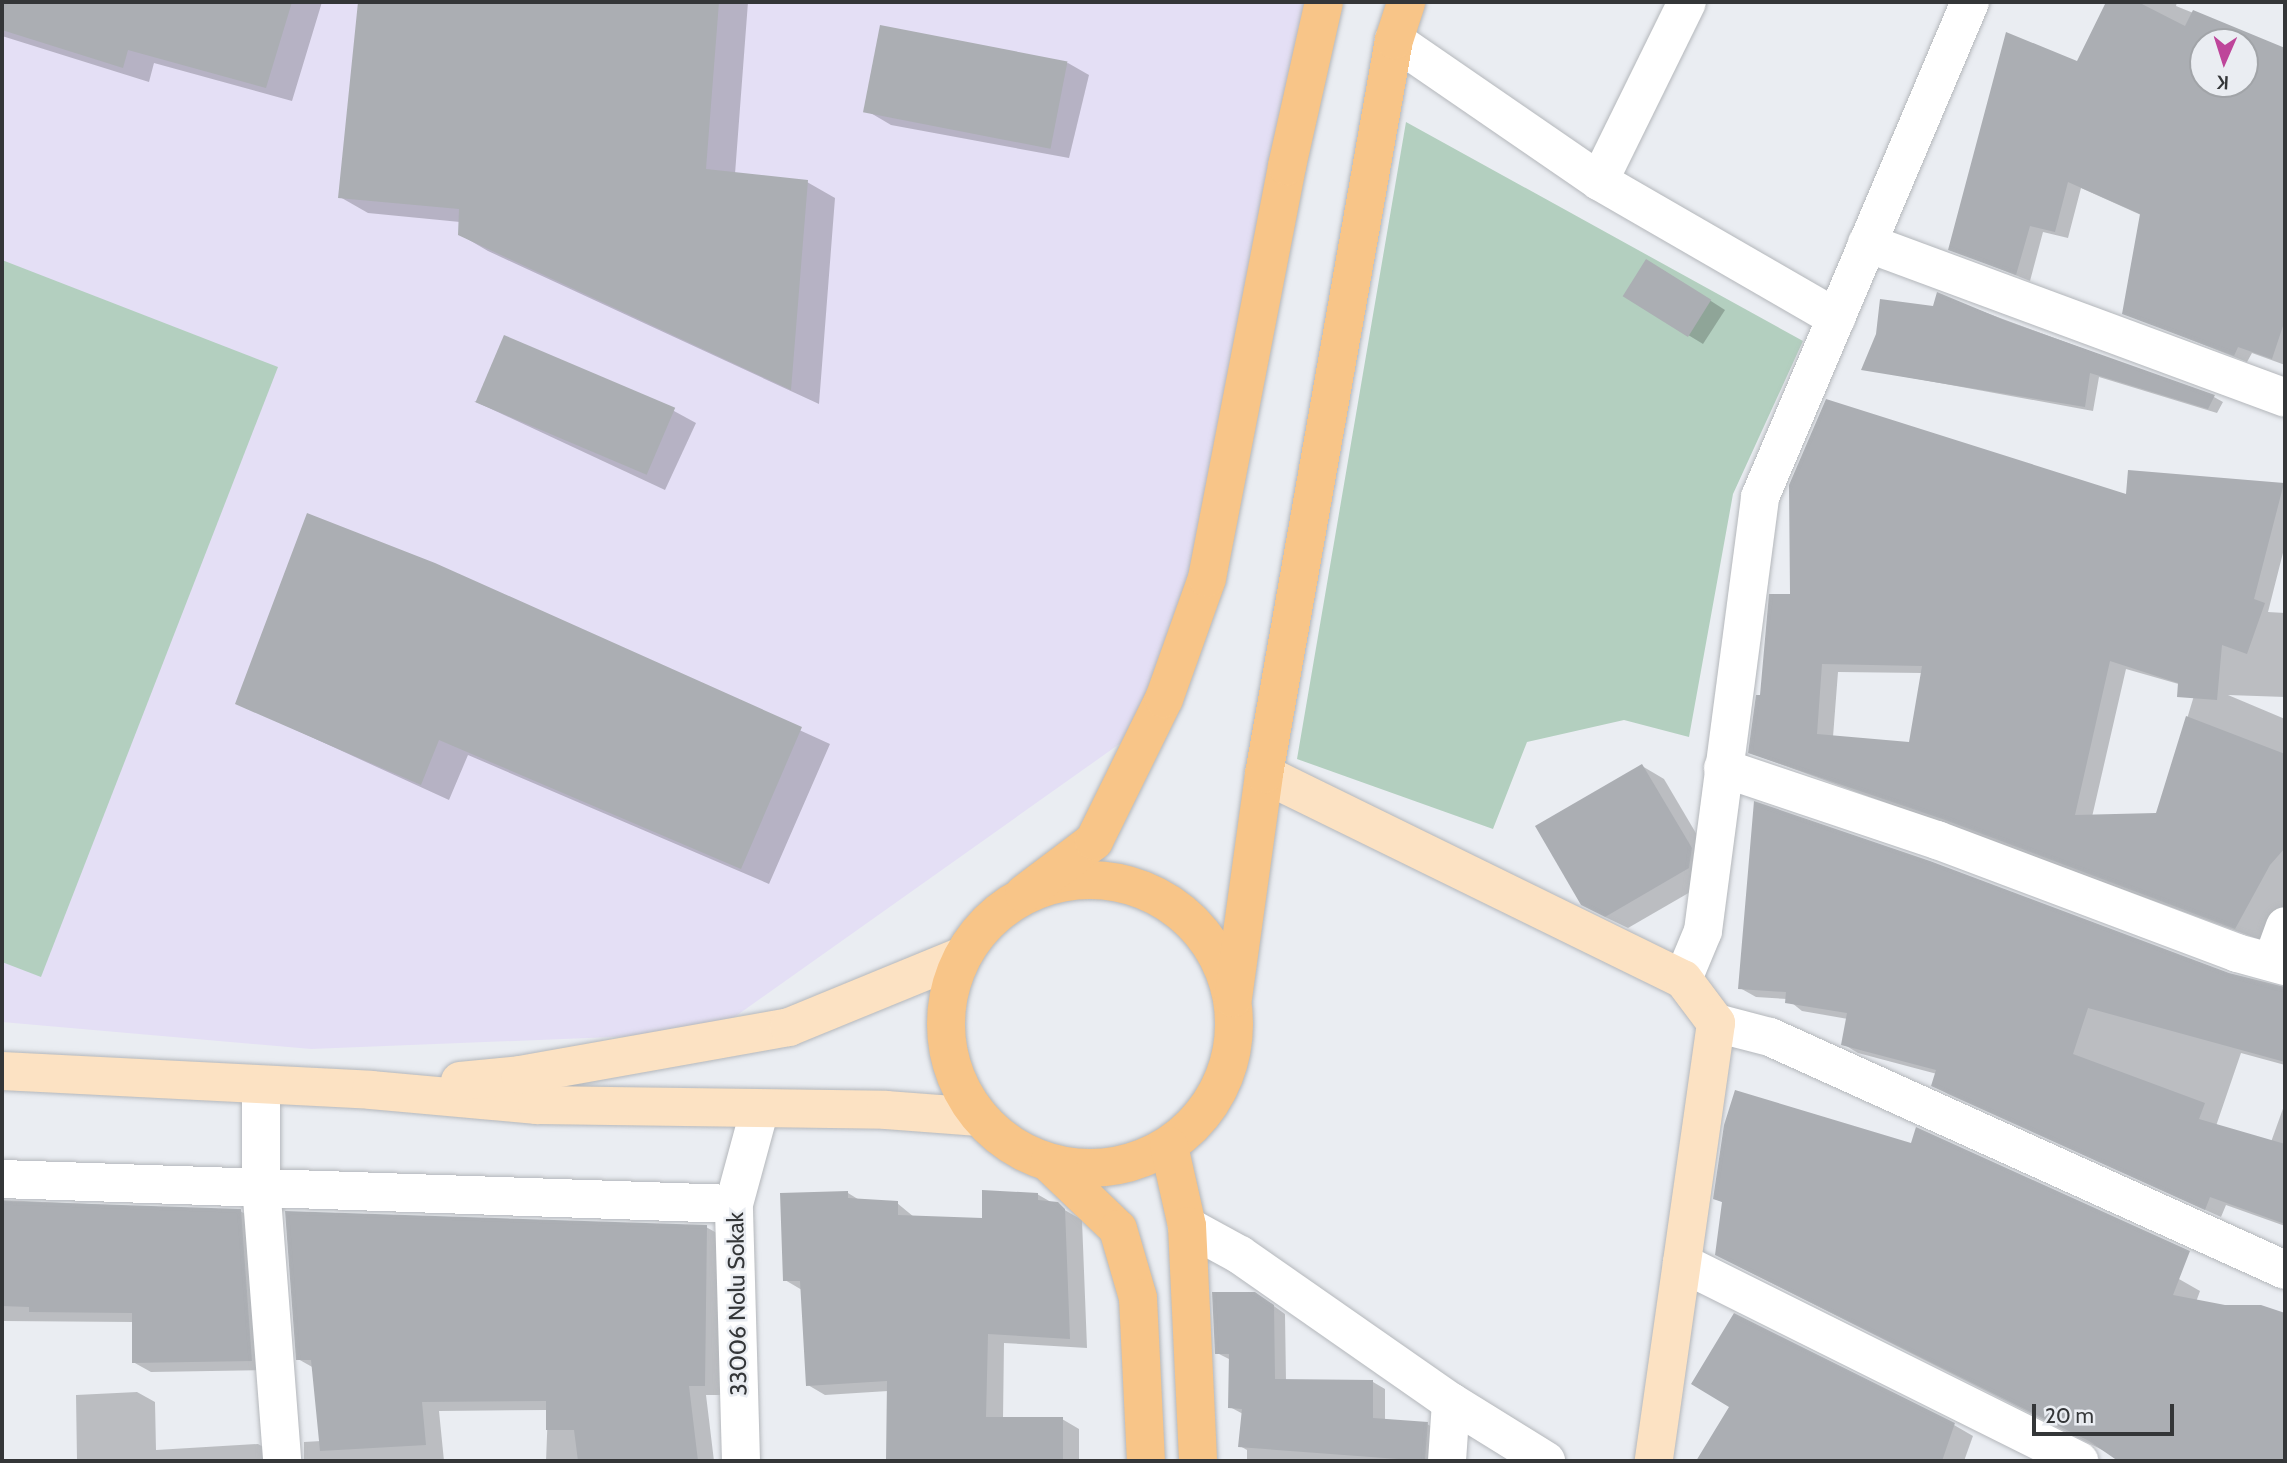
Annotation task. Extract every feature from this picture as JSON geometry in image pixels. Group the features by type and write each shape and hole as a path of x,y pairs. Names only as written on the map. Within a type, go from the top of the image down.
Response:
{"main road":[{"path":"1324,2 1287,166 1207,578 1164,699 1094,841 987,921 961,957 947,997 945,1039 956,1081 979,1117 1010,1145 1049,1163 1090,1168 1131,1163 1169,1146 1209,1106 1232,1054 1233,998 1264,774 1394,40 1406,2"},
{"path":"1264,774 1683,979 1716,1023 1654,1461"},
{"path":"1024,894 1066,881 1112,880 1155,893 1191,920 1219,955 1233,998"},
{"path":"370,1090 520,1075 789,1027 961,957"},
{"path":"2,1071 370,1090 537,1105 760,1108 979,1117"},
{"path":"1169,1146 1187,1226 1198,1461"},
{"path":"1049,1163 1118,1229 1138,1298 1146,1461"}],"street":[{"path":"1599,181 1687,2"},
{"path":"1683,979 1703,931 1760,497 1970,2"},
{"path":"1394,40 1599,181 1836,318"},
{"path":"1867,243 2285,398"},
{"path":"1723,768 2279,964 2285,926"},
{"path":"1716,1023 1770,1037 2285,1270"},
{"path":"261,1085 261,1185 282,1461"},
{"name":"33006 Nolu Sokak","path":"741,1461 734,1204 760,1108"},
{"path":"2,1179 261,1185 734,1204"},
{"path":"1187,1226 1240,1255 1451,1402 1546,1461"},
{"path":"1682,1263 2079,1461"},
{"path":"1447,1461 1451,1402"}],"shaded area":[{"path":"2,2 1327,2 1156,718 712,1033 311,1049 2,1022"}],"green space":[{"path":"1406,122 1803,341 1733,494 1689,737 1624,720 1527,742 1493,829 1297,759"},
{"path":"2,260 278,367 41,977 2,962"}],"building":[{"path":"2,2 292,2 266,88 128,50 123,68 2,30"},
{"path":"358,2 719,2 706,169 808,180 791,390 458,235 459,209 338,198"},
{"path":"2106,2 2138,2 2185,26 2193,10 2237,28 2189,28 2189,98 2259,98 2259,37 2285,48 2285,320 2272,359 2238,347 2234,356 2122,314 2140,214 2068,182 2055,232 2030,226 2016,275 1948,250 2006,32 2077,61"},
{"path":"880,25 1067,61 1051,149 863,112"},
{"path":"1646,259 1711,300 1688,337 1623,296"},
{"path":"1937,292 2004,320 2215,395 2208,409 2090,373 2085,407 1861,370 1876,334 1880,299 1933,306"},
{"path":"504,335 675,408 647,475 475,402"},
{"path":"1826,399 2126,494 2128,470 2284,483 2254,599 2265,603 2247,654 2222,645 2217,700 2177,697 2178,683 2110,661 2075,815 2156,813 2186,716 2285,754 2285,848 2270,865 2235,929 1945,820 1748,753 1756,695 1760,695 1769,594 1790,594 1789,485","holes":["1822,664 1922,666 1909,742 1817,734"]},
{"path":"307,513 435,563 802,727 741,869 439,740 421,785 235,704"},
{"path":"1642,764 1692,848 1689,868 1605,917 1581,905 1535,826"},
{"path":"1754,801 1930,861 2229,973 2285,987 2285,1062 2088,1008 2073,1054 2205,1103 2199,1119 2285,1144 2285,1224 2210,1197 2205,1210 1931,1086 1936,1070 1841,1045 1847,1013 1785,1003 1786,992 1738,989"},
{"path":"1735,1090 1911,1143 1916,1127 2190,1251 2173,1295 2225,1305 2261,1305 2285,1313 2285,1461 2118,1461 2089,1441 1715,1255 1722,1202 1713,1199 1724,1125"},
{"path":"982,1190 1038,1193 1038,1200 1058,1202 1065,1209 1070,1339 988,1334 986,1417 1063,1417 1063,1461 886,1461 887,1381 806,1386 800,1281 783,1281 780,1193 848,1191 848,1198 898,1201 898,1215 982,1218"},
{"path":"2,1201 241,1209 252,1361 132,1363 132,1313 29,1312 29,1307 2,1306"},
{"path":"285,1211 707,1225 705,1386 689,1386 698,1461 578,1461 574,1430 546,1430 546,1401 422,1402 426,1445 320,1451 311,1360 296,1360"},
{"path":"1212,1292 1255,1292 1274,1305 1275,1379 1373,1380 1373,1418 1428,1422 1425,1461 1238,1447 1242,1409 1228,1408 1229,1354 1215,1354"},
{"path":"1734,1313 1955,1423 1942,1461 1696,1461 1729,1407 1691,1384"}]}
